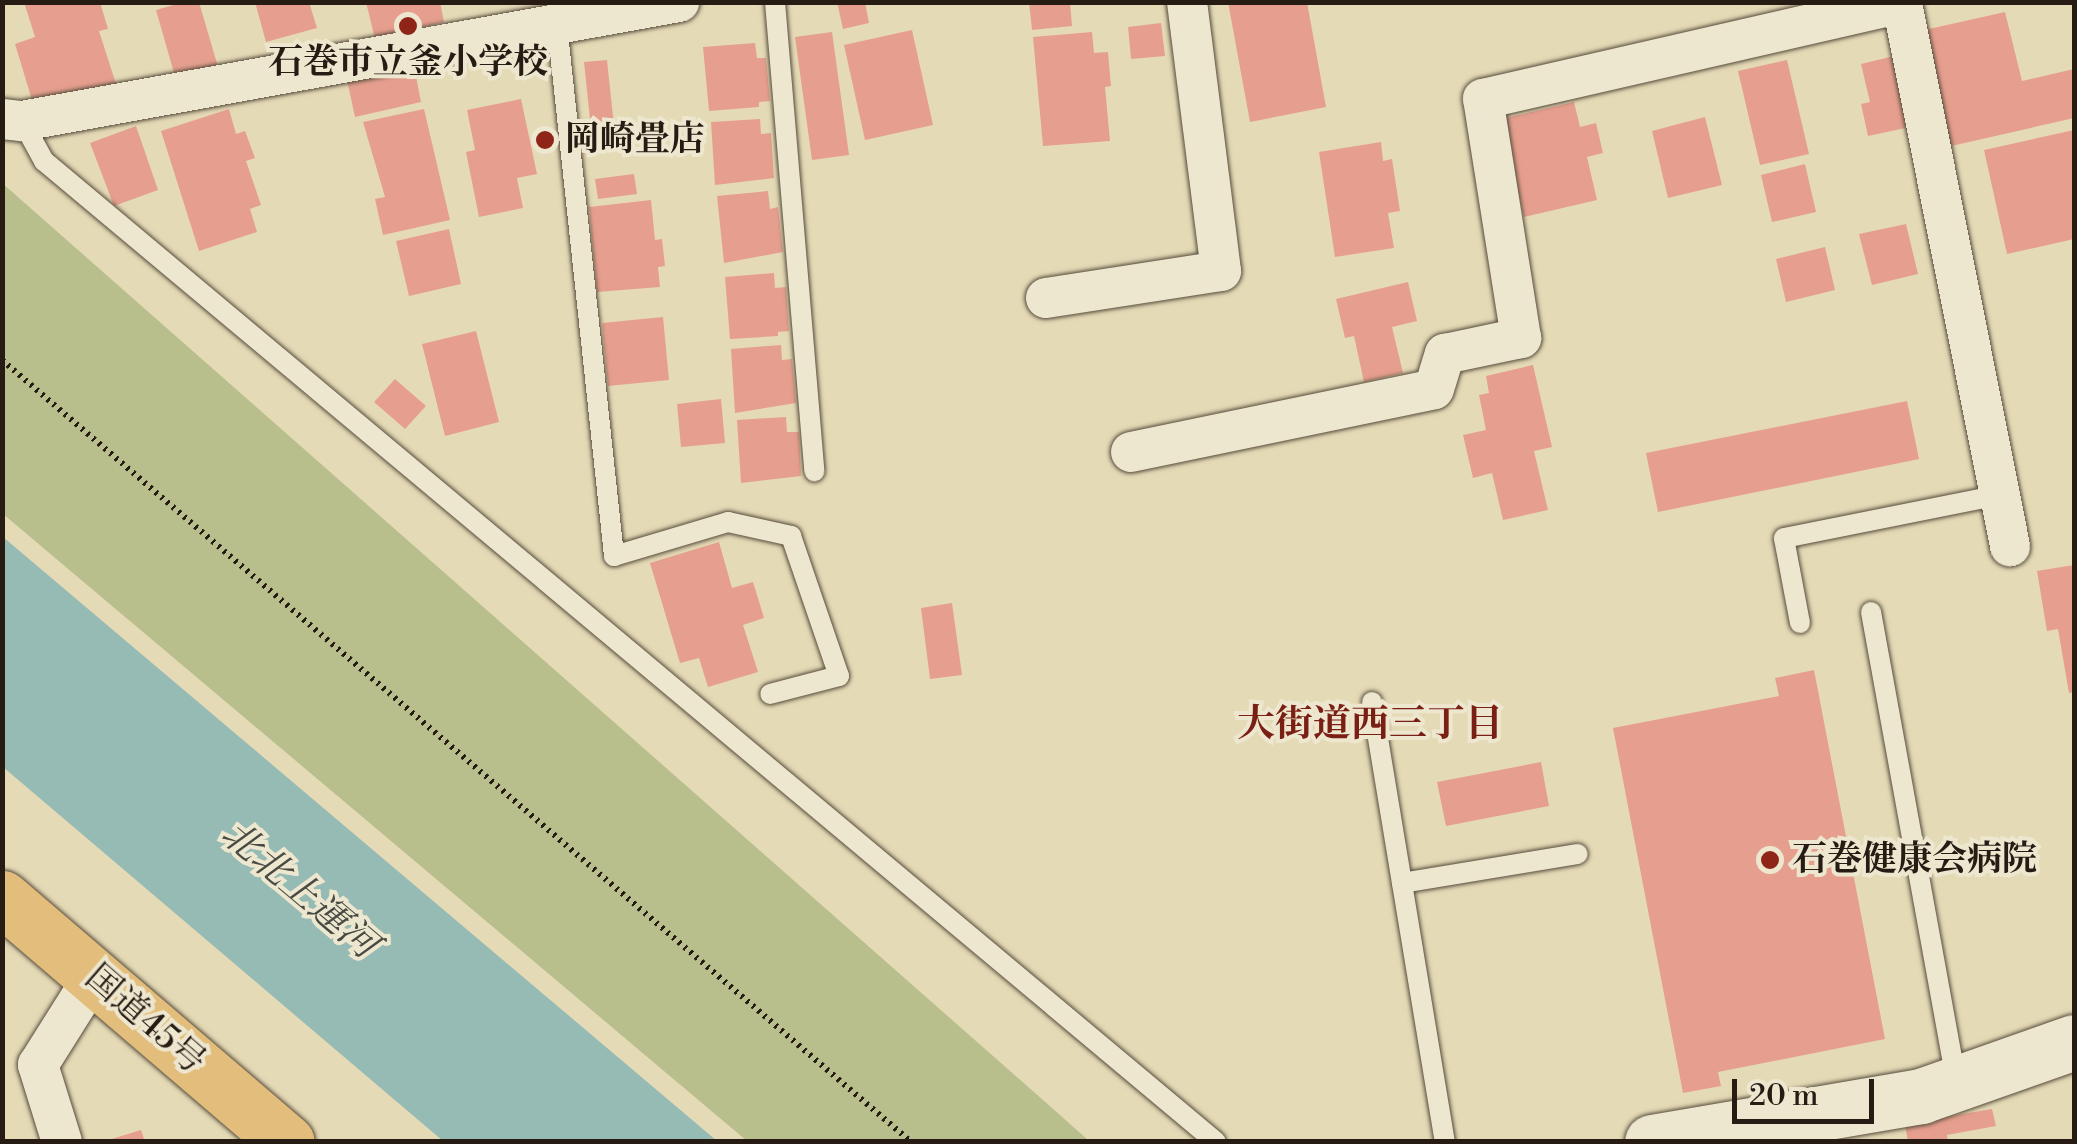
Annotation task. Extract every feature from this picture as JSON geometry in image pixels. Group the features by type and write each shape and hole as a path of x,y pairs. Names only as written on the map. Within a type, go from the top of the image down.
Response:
{"highway":[{"name":"国道45号","path":"2,898 287,1142"}],"street":[{"path":"12,120 679,2"},
{"path":"1046,298 1221,272 1188,2"},
{"path":"1130,452 1434,389 1444,354 1521,338 1483,99 1903,3 2010,546"},
{"path":"62,1142 38,1065 94,976"},
{"path":"1668,1140 1921,1096 2074,1042"}],"lane":[{"path":"774,2 814,471"},
{"path":"557,24 614,556 728,522 791,536 839,676 770,694"},
{"path":"12,120 44,160 1216,1142"},
{"path":"1800,623 1784,538 2000,496"},
{"path":"1871,612 1956,1084"},
{"path":"1372,702 1445,1142"},
{"path":"1402,883 1578,854"}],"path":[{"path":"2,360 910,1142"}],"green space":[{"path":"2,183 1089,1141 747,1141 3,514"}],"water":[{"name":"北北上運河","path":"2,537 717,1141 443,1141 3,767"}],"building":[{"path":"24,2 100,2 108,29 99,31 116,84 35,110 15,44 35,37"},
{"path":"199,2 218,67 176,80 156,10"},
{"path":"255,2 309,2 317,28 266,42"},
{"path":"366,2 440,2 444,22 375,39"},
{"path":"837,2 865,2 869,23 843,29"},
{"path":"1029,2 1070,2 1072,26 1032,30"},
{"path":"1228,2 1307,2 1326,107 1250,122"},
{"path":"2005,12 2022,81 2074,69 2074,118 1947,147 1920,31"},
{"path":"1161,23 1165,56 1131,59 1128,27"},
{"path":"912,30 933,125 865,140 844,45"},
{"path":"832,32 849,155 812,160 795,37"},
{"path":"1092,32 1094,53 1108,52 1111,86 1105,87 1110,141 1043,146 1033,37"},
{"path":"755,43 757,58 766,58 770,101 759,102 759,107 709,111 703,47"},
{"path":"1894,56 1910,127 1868,136 1861,104 1870,102 1861,64"},
{"path":"607,60 615,135 592,138 584,62"},
{"path":"1787,60 1809,154 1760,165 1738,71"},
{"path":"414,66 421,102 355,117 347,80"},
{"path":"521,99 537,174 517,178 523,208 479,217 466,152 475,150 467,110"},
{"path":"1574,102 1580,127 1596,123 1603,153 1587,157 1597,200 1524,217 1501,119"},
{"path":"229,109 236,134 245,131 255,158 246,161 261,205 250,209 257,232 199,251 161,131"},
{"path":"424,109 450,220 383,235 375,199 385,197 363,122"},
{"path":"1705,117 1722,185 1668,198 1652,131"},
{"path":"760,119 761,134 771,133 774,178 715,185 711,122"},
{"path":"136,126 158,190 114,206 90,143"},
{"path":"2074,130 2074,239 2007,254 1984,150"},
{"path":"1381,142 1383,161 1392,159 1400,211 1388,213 1394,248 1335,257 1319,152"},
{"path":"1805,164 1816,212 1772,222 1761,175"},
{"path":"634,174 637,194 598,199 595,179"},
{"path":"768,191 770,209 778,207 783,252 724,263 717,196"},
{"path":"651,200 655,240 662,239 665,266 658,267 660,287 597,292 589,207"},
{"path":"1906,224 1918,274 1872,285 1859,234"},
{"path":"449,229 461,284 409,296 396,241"},
{"path":"1825,247 1835,290 1786,302 1776,259"},
{"path":"774,273 775,288 786,287 789,331 778,332 778,336 730,339 725,277"},
{"path":"1408,282 1417,321 1392,327 1403,373 1364,382 1354,336 1345,338 1336,299"},
{"path":"663,317 669,380 608,386 602,323"},
{"path":"476,331 499,422 445,436 422,344"},
{"path":"781,345 782,360 792,359 796,403 735,413 731,349"},
{"path":"1533,365 1552,447 1534,451 1548,510 1503,520 1492,473 1473,478 1463,435 1486,430 1479,395 1489,393 1486,376"},
{"path":"395,379 426,406 405,429 374,402"},
{"path":"721,399 725,443 681,447 677,404"},
{"path":"1907,401 1919,459 1658,512 1646,453"},
{"path":"786,417 787,432 799,432 801,476 741,483 737,420"},
{"path":"719,542 732,588 753,582 764,618 743,625 758,672 708,687 699,658 680,663 650,563"},
{"path":"2074,565 2074,692 2069,693 2058,629 2047,631 2037,571"},
{"path":"952,603 962,675 930,679 921,608"},
{"path":"1814,670 1885,1039 1718,1072 1721,1086 1683,1093 1613,728 1779,696 1775,678"},
{"path":"1541,762 1549,806 1446,826 1437,782"},
{"path":"1992,1109 1996,1126 1947,1135 1948,1142 1908,1142 1905,1124"},
{"path":"141,1130 145,1142 105,1142 105,1141"}],"place":[{"name":"石巻市立釜小学校","path":"408,26"},
{"name":"岡崎畳店","path":"545,140"},
{"name":"石巻健康会病院","path":"1770,860"}],"district":[{"name":"大街道西三丁目","path":"1370,725"}]}
